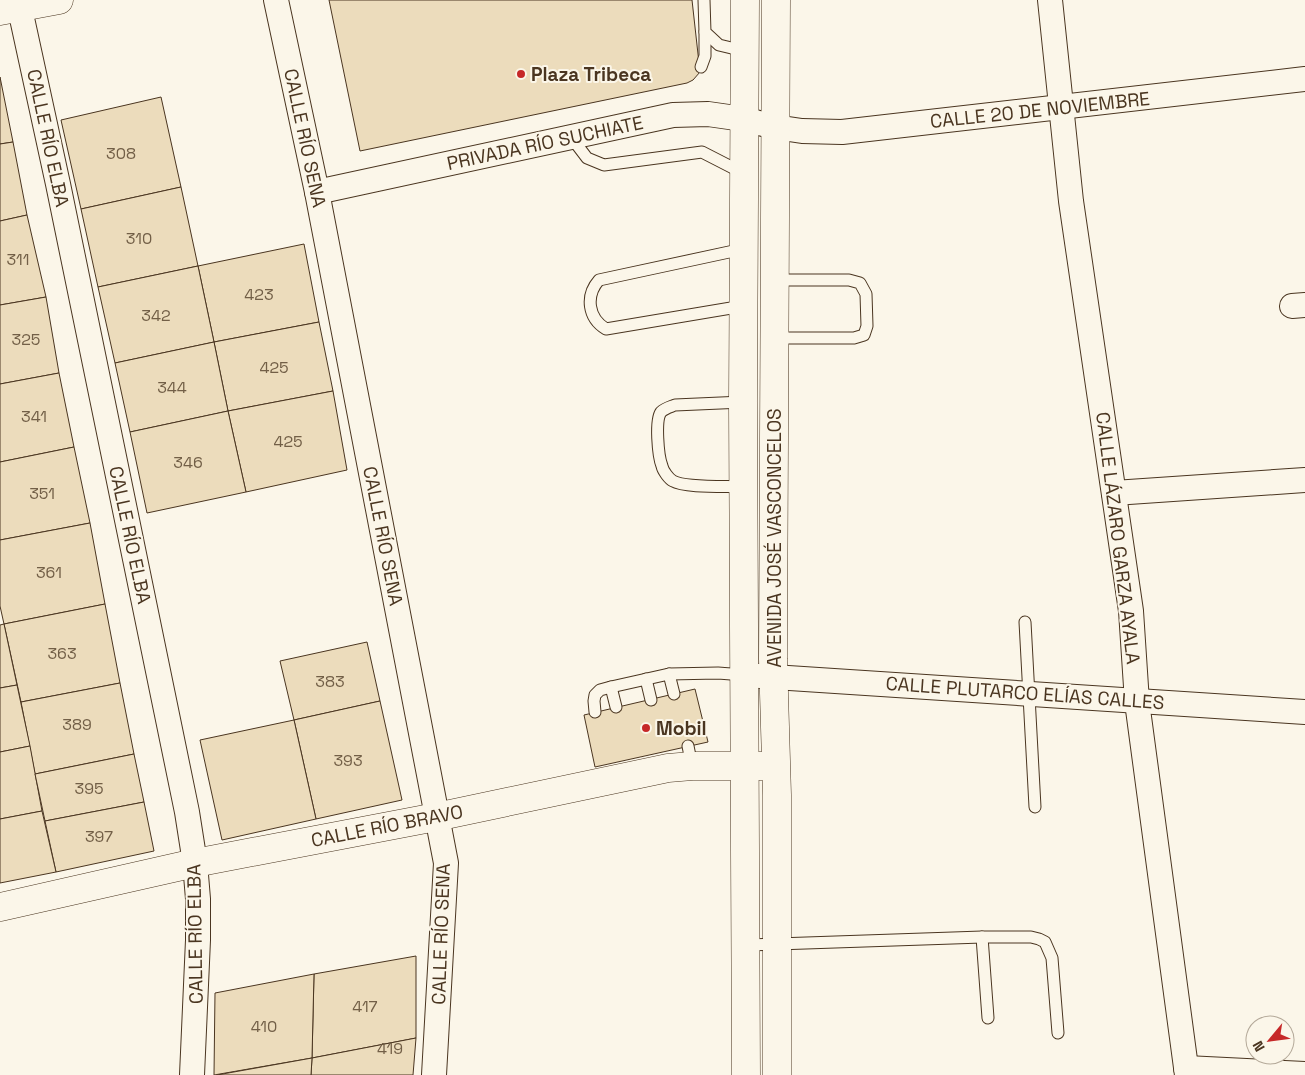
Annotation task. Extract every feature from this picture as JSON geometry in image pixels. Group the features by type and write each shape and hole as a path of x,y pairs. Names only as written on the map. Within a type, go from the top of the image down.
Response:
{"main road":[{"path":"12,6 59,0"},
{"name":"AVENIDA JOSÉ VASCONCELOS","path":"745,0 743,119 743,767 746,1075"},
{"name":"AVENIDA JOSÉ VASCONCELOS","path":"776,0 773,676 777,1075"},
{"name":"CALLE RÍO BRAVO","path":"0,907 195,863 436,817 678,760 743,767 775,766"}],"street":[{"name":"CALLE RÍO SENA","path":"276,0 317,192 446,863 434,1075"},
{"name":"CALLE LÁZARO GARZA AYALA","path":"1050,0 1071,201 1131,611 1137,702 1186,1071"},
{"name":"CALLE RÍO ELBA","path":"12,6 58,184 187,812 195,863 198,940 192,1075"},
{"name":"CALLE 20 DE NOVIEMBRE","path":"775,127 802,131 842,132 1305,79"},
{"name":"PRIVADA RÍO SUCHIATE","path":"317,192 672,115 708,114 743,119 775,127"},
{"path":"1114,493 1305,480"},
{"name":"CALLE PLUTARCO ELÍAS CALLES","path":"744,675 1305,712"},
{"path":"1186,1071 1305,1074"}],"lane":[{"path":"701,67 705,56 704,0"},
{"path":"705,32 719,46 744,51"},
{"path":"571,137 587,158 604,165 702,152 743,173"},
{"path":"743,249 599,280 592,288 590,307 597,324 606,329 743,306"},
{"path":"774,338 854,338 864,335 867,326 866,294 860,283 849,280 775,280"},
{"path":"743,402 675,405 660,413 657,424 662,466 673,481 684,484 744,487"},
{"path":"1025,622 1035,807"},
{"path":"595,712 595,695 600,690 611,687 670,674 718,673 744,675"},
{"path":"670,674 674,694"},
{"path":"646,679 651,700"},
{"path":"611,687 616,708"},
{"path":"982,937 988,1018"},
{"path":"745,945 1031,937 1045,942 1052,958 1058,1033"}],"building":[{"name":"Plaza Tribeca","path":"329,0 692,0 700,72 693,80 687,83 360,151"},
{"path":"0,77 13,142 0,144"},
{"path":"161,97 181,187 81,209 61,120"},
{"path":"13,142 27,215 0,221 0,144"},
{"path":"181,187 198,266 98,287 81,209"},
{"path":"27,215 46,297 0,305 0,221"},
{"path":"304,244 319,322 214,342 198,266"},
{"path":"198,266 214,342 115,363 98,287"},
{"path":"46,297 59,373 0,384 0,305"},
{"path":"319,322 333,391 228,411 214,342"},
{"path":"214,342 228,411 130,432 115,363"},
{"path":"59,373 74,447 0,462 0,384"},
{"path":"333,391 347,470 246,492 228,411"},
{"path":"228,411 246,492 147,513 130,432"},
{"path":"74,447 90,523 0,540 0,462"},
{"path":"90,523 105,604 4,624 0,606 0,540"},
{"path":"105,604 120,683 21,702 4,624"},
{"path":"4,624 17,685 0,688 0,625"},
{"path":"367,642 380,701 294,720 280,661"},
{"path":"120,683 134,754 35,774 21,702"},
{"path":"17,685 30,746 0,752 0,688"},
{"name":"Mobil","path":"695,689 708,742 595,767 584,715"},
{"path":"380,701 402,800 316,819 294,720"},
{"path":"294,720 316,819 222,840 200,740"},
{"path":"30,746 42,811 0,819 0,752"},
{"path":"134,754 144,802 45,821 35,774"},
{"path":"144,802 154,851 56,872 45,821"},
{"path":"42,811 56,872 0,883 0,819"},
{"path":"416,956 416,1038 312,1058 314,974"},
{"path":"314,974 312,1058 214,1075 215,993"},
{"path":"416,1038 413,1075 311,1075 312,1058"},
{"path":"312,1058 311,1075 217,1075"}],"place":[{"name":"Plaza Tribeca","path":"521,74"},
{"name":"Mobil","path":"646,728"}]}
